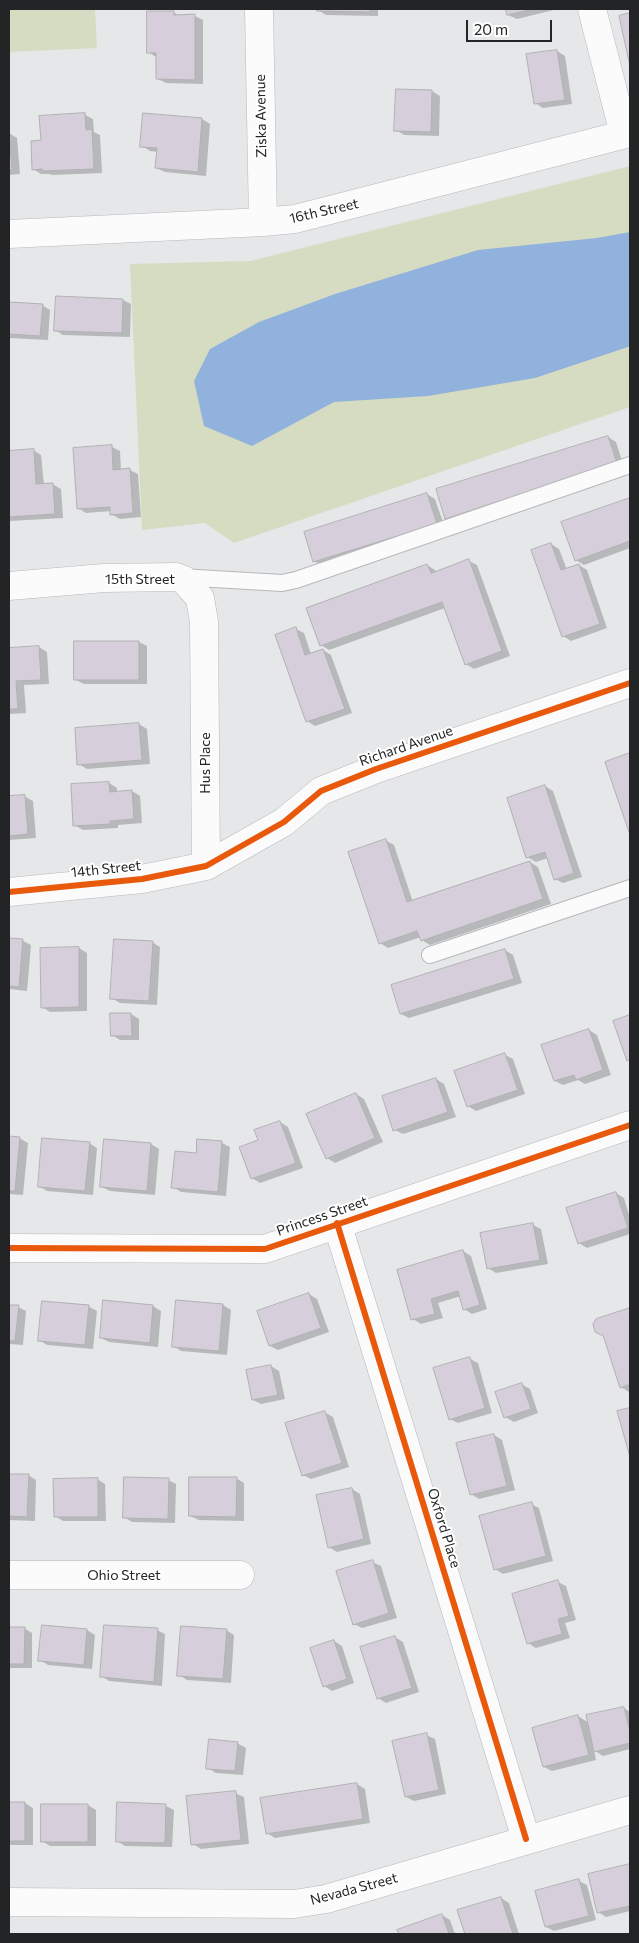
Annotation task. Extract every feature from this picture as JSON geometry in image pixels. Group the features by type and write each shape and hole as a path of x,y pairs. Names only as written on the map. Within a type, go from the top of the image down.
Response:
{"street":[{"name":"Ziska Avenue","path":"259,9 263,222"},
{"path":"592,9 627,133"},
{"name":"16th Street","path":"9,234 296,219 627,133"},
{"name":"15th Street","path":"9,586 104,578 176,577 184,580 200,598 204,622 204,660"},
{"name":"Hus Place","path":"204,660 206,866"},
{"name":"Richard Avenue","path":"206,866 284,822 321,791 376,769 630,683"},
{"name":"14th Street","path":"9,892 142,878 206,866"},
{"name":"Princess Street","path":"9,1248 265,1248 630,1125"},
{"name":"Oxford Place","path":"337,1223 526,1839"},
{"name":"Ohio Street","path":"9,1575 240,1575"},
{"name":"Nevada Street","path":"9,1902 294,1904 326,1899 630,1810"}],"lane":[{"path":"176,577 282,583 296,580 630,465"},
{"path":"430,955 630,888"}],"green space":[{"path":"9,9 95,9 97,48 9,52"},
{"path":"630,166 630,407 234,543 205,523 142,530 130,264 250,261"}],"water":[{"path":"630,232 630,346 628,347 535,378 428,396 334,402 252,446 204,426 194,381 210,349 259,322 335,294 478,250 597,238"}],"building":[{"path":"317,9 370,9 370,12 317,11"},
{"path":"506,9 534,9 507,15"},
{"path":"147,11 174,11 174,15 195,14 195,80 156,79 156,53 147,53"},
{"path":"630,13 630,66 619,16"},
{"path":"557,50 565,100 534,104 526,54"},
{"path":"396,89 432,90 431,132 394,131"},
{"path":"85,113 86,130 92,129 94,169 32,170 31,141 41,140 39,116"},
{"path":"143,113 202,118 198,172 155,168 157,148 140,147"},
{"path":"9,132 12,170 9,170"},
{"path":"56,296 123,299 122,333 54,331"},
{"path":"9,302 43,304 40,336 9,334"},
{"path":"608,436 617,463 562,480 564,485 500,501 445,519 436,489"},
{"path":"112,445 113,470 130,468 133,513 110,515 110,507 77,509 73,448"},
{"path":"34,449 36,484 53,483 55,514 9,517 9,451"},
{"path":"427,493 437,524 313,562 304,532"},
{"path":"630,498 630,541 575,561 561,522"},
{"path":"551,543 561,570 579,564 600,624 562,637 531,550"},
{"path":"469,559 502,651 465,665 442,602 320,646 306,608 427,564 431,573"},
{"path":"296,627 305,655 323,649 345,709 306,722 275,635"},
{"path":"74,641 139,641 139,680 74,680"},
{"path":"39,646 41,680 16,681 18,709 9,709 9,648"},
{"path":"139,723 142,760 77,765 75,728"},
{"path":"630,753 630,835 605,762"},
{"path":"109,782 110,792 132,790 134,819 110,821 110,824 73,826 71,784"},
{"path":"545,785 574,873 554,880 545,852 526,858 507,798"},
{"path":"25,795 28,834 9,836 9,796"},
{"path":"386,839 407,902 530,861 543,899 421,941 417,931 379,944 348,852"},
{"path":"9,938 23,939 19,987 9,986"},
{"path":"114,939 153,941 149,1001 110,999"},
{"path":"79,947 79,1007 41,1008 40,948"},
{"path":"505,949 514,979 400,1014 391,985"},
{"path":"110,1013 131,1013 132,1036 111,1036"},
{"path":"630,1015 630,1059 627,1061 613,1021"},
{"path":"589,1029 603,1070 576,1080 574,1075 554,1081 541,1045"},
{"path":"505,1053 518,1090 467,1107 454,1071"},
{"path":"436,1078 448,1112 393,1131 382,1096"},
{"path":"356,1093 375,1138 326,1159 306,1114"},
{"path":"280,1121 296,1163 251,1179 239,1147 258,1140 254,1130"},
{"path":"9,1136 20,1137 15,1191 9,1191"},
{"path":"42,1138 90,1142 85,1191 38,1187"},
{"path":"104,1139 151,1143 147,1191 100,1187"},
{"path":"197,1139 222,1141 218,1192 171,1188 175,1151 196,1153"},
{"path":"616,1192 628,1228 578,1244 566,1208"},
{"path":"533,1223 540,1260 487,1269 480,1233"},
{"path":"463,1250 480,1305 463,1310 458,1291 431,1299 435,1314 411,1320 397,1270"},
{"path":"309,1293 321,1328 269,1346 257,1311"},
{"path":"103,1300 153,1305 150,1343 100,1338"},
{"path":"176,1300 223,1304 219,1351 172,1347"},
{"path":"42,1301 89,1305 85,1345 38,1341"},
{"path":"9,1305 19,1305 15,1341 9,1341"},
{"path":"630,1308 630,1384 620,1388 603,1335 595,1332 593,1324 596,1319"},
{"path":"470,1357 485,1408 449,1420 433,1368"},
{"path":"271,1365 278,1395 252,1400 246,1370"},
{"path":"522,1383 531,1409 504,1418 495,1392"},
{"path":"630,1408 630,1457 617,1411"},
{"path":"325,1411 342,1463 302,1476 285,1423"},
{"path":"494,1434 507,1486 470,1495 456,1443"},
{"path":"9,1474 29,1474 27,1517 9,1516"},
{"path":"124,1477 169,1478 168,1519 123,1518"},
{"path":"189,1477 237,1477 236,1517 189,1516"},
{"path":"98,1478 98,1517 54,1517 53,1479"},
{"path":"352,1488 364,1539 328,1548 316,1495"},
{"path":"532,1502 546,1556 494,1570 479,1516"},
{"path":"373,1560 389,1613 353,1625 336,1571"},
{"path":"558,1580 569,1616 558,1619 562,1634 527,1644 512,1594"},
{"path":"42,1625 87,1629 84,1665 38,1661"},
{"path":"104,1625 158,1628 154,1682 100,1677"},
{"path":"181,1626 227,1629 223,1679 177,1676"},
{"path":"9,1627 25,1627 24,1664 9,1664"},
{"path":"395,1636 412,1688 377,1699 360,1647"},
{"path":"334,1640 347,1679 323,1687 310,1648"},
{"path":"624,1707 630,1732 630,1743 594,1752 586,1715"},
{"path":"578,1715 589,1755 543,1767 532,1728"},
{"path":"427,1733 439,1790 405,1797 392,1741"},
{"path":"209,1739 238,1742 235,1771 206,1769"},
{"path":"357,1783 363,1819 266,1834 260,1798"},
{"path":"236,1791 241,1840 191,1845 186,1796"},
{"path":"9,1802 25,1802 25,1841 9,1841"},
{"path":"117,1802 166,1804 165,1843 116,1842"},
{"path":"41,1804 88,1804 88,1842 41,1842"},
{"path":"630,1864 630,1906 597,1913 588,1874"},
{"path":"579,1879 589,1916 545,1927 535,1891"},
{"path":"501,1897 513,1934 465,1934 457,1910"},
{"path":"442,1914 449,1934 399,1934 397,1930"}],"cycle path":[{"path":"9,892 142,879 206,866 284,822 321,791 376,769 630,683"},
{"path":"9,1248 265,1249 630,1125"},
{"path":"337,1223 526,1839"}]}
